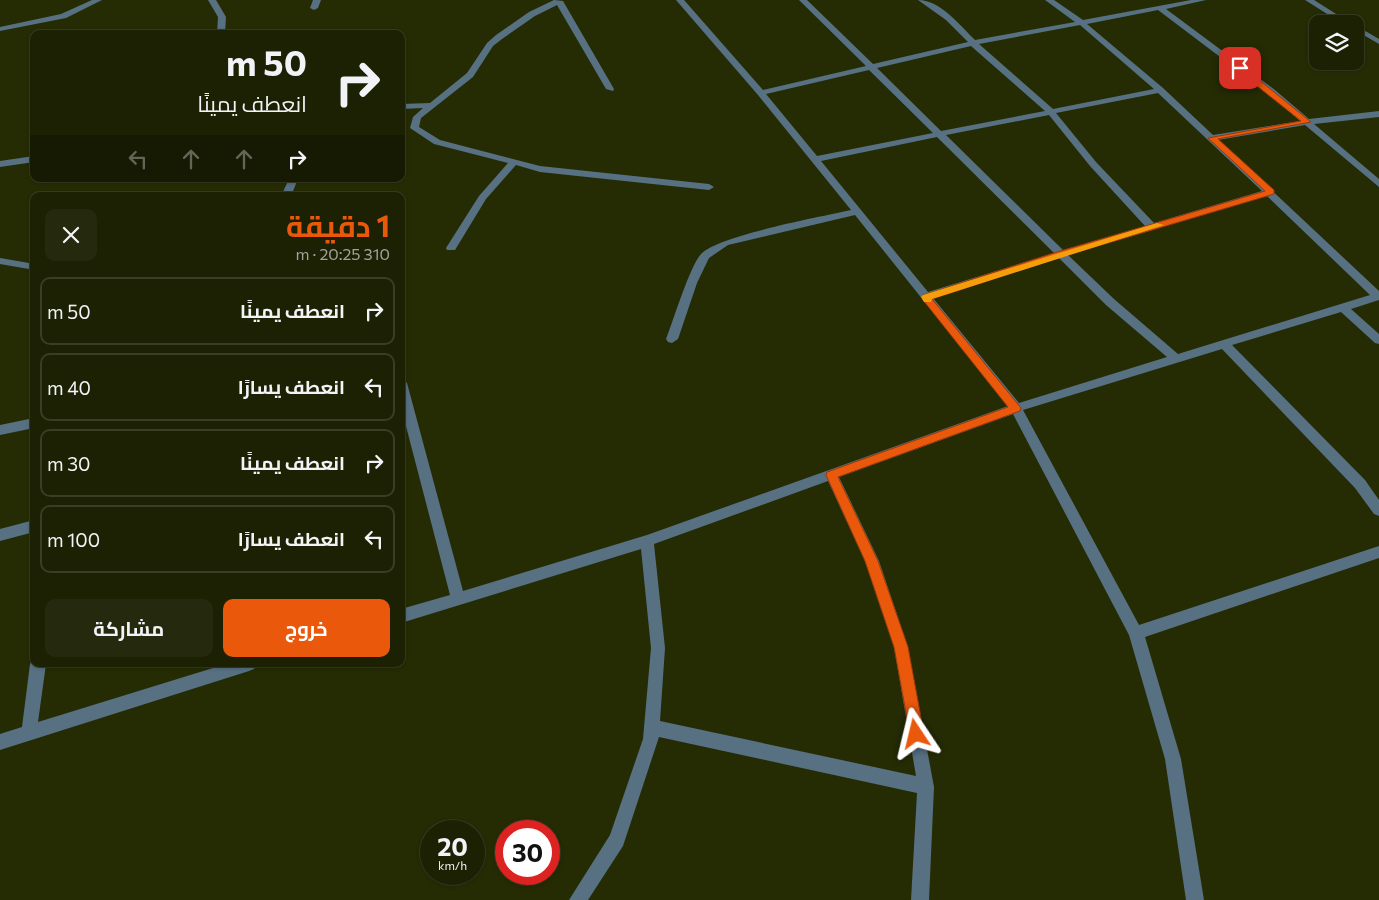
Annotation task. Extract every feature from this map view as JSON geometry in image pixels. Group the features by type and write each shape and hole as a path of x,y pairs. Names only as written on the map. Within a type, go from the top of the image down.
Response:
{"street":[{"path":"0,29 64,16 98,0"},
{"path":"212,0 222,17 221,30"},
{"path":"314,8 317,0"},
{"path":"610,89 558,0 532,14 499,37 490,45 470,76 417,117 414,128 437,142 540,170 709,187"},
{"path":"680,0 762,94 1016,408 1136,633 1173,759 1195,900"},
{"path":"803,0 1110,302 1176,358"},
{"path":"922,0 949,18 973,43 1050,111 1093,164 1152,227"},
{"path":"405,615 647,541 1016,408 1378,296 1160,90 1082,23 1049,0"},
{"path":"762,94 973,43 1082,23 1160,4 1171,7 1202,0"},
{"path":"1309,0 1334,15"},
{"path":"1160,4 1272,92 1379,184"},
{"path":"1364,33 1379,42"},
{"path":"815,159 1160,90"},
{"path":"405,107 431,105"},
{"path":"1212,138 1307,122 1379,114"},
{"path":"1,163 30,159"},
{"path":"451,248 482,198 513,163"},
{"path":"926,297 1060,254 1270,192"},
{"path":"672,339 692,283 705,256 724,243 857,212"},
{"path":"0,261 28,266"},
{"path":"1342,307 1379,340"},
{"path":"1224,344 1360,484 1379,510"},
{"path":"405,398 458,598"},
{"path":"0,430 30,424"},
{"path":"832,475 872,561 901,647 926,787 920,900"},
{"path":"0,535 30,527"},
{"path":"578,900 617,840 651,739 658,648 647,541"},
{"path":"1136,633 1379,552"},
{"path":"29,734 38,667"},
{"path":"0,742 241,667"},
{"path":"652,727 926,787"}],"slow traffic":[{"path":"928,299 926,297 1060,254 1160,225"}],"route":[{"path":"916,734 901,647 872,561 832,475 1016,408 926,297 1060,254 1270,192 1212,138 1307,122 1240,68"}]}
